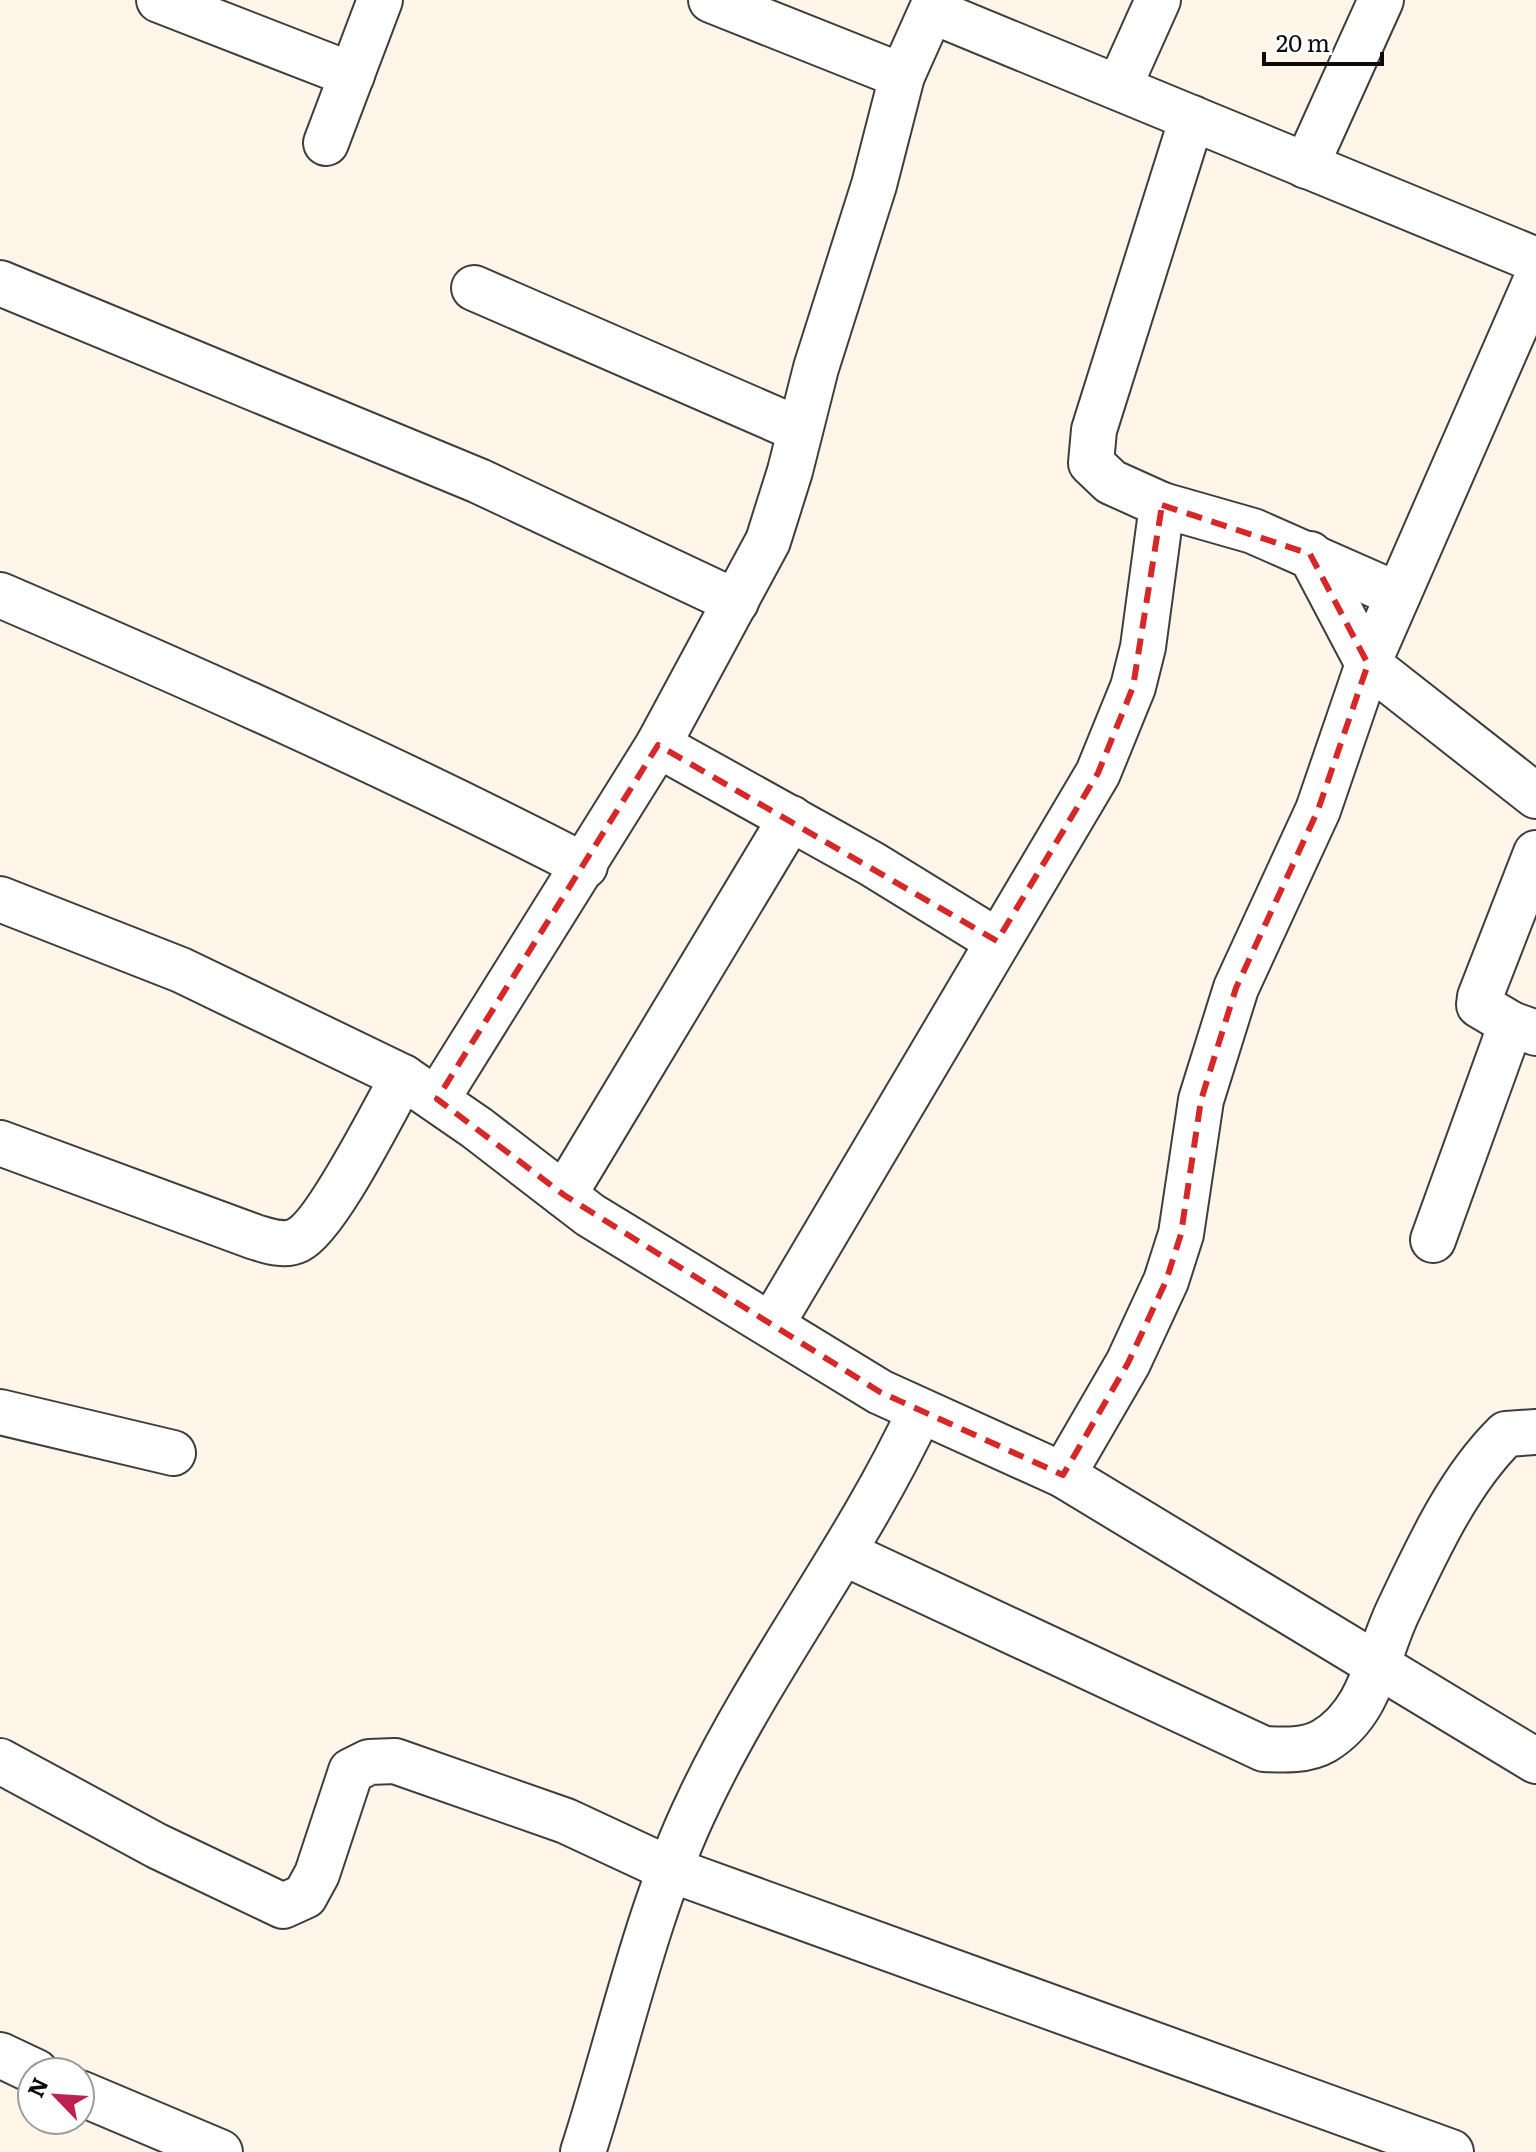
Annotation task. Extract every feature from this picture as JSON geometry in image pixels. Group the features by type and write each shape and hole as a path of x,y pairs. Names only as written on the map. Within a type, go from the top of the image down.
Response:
{"street":[{"path":"159,0 352,75"},
{"path":"326,143 380,0"},
{"path":"711,0 902,76"},
{"path":"1119,87 1158,0"},
{"path":"1306,166 1381,0"},
{"path":"0,1143 255,1237 279,1243 296,1241 320,1219 585,866 658,745 768,541 874,185 902,76 934,6 1192,118 1536,260"},
{"path":"1192,118 1094,430 1091,463 1111,482 1162,505 1253,531 1398,595"},
{"path":"1063,1475 1128,1363 1166,1281 1181,1234 1201,1100 1231,1002 1318,810 1368,664 1536,280"},
{"path":"0,283 479,481 736,602"},
{"path":"474,288 800,430"},
{"path":"772,1324 1098,773 1133,687 1143,647 1162,505"},
{"path":"1310,554 1368,664 1536,796"},
{"path":"0,595 247,700 435,788 585,866"},
{"path":"658,745 791,818 997,941"},
{"path":"564,1195 791,818"},
{"path":"1433,1240 1523,1029 1486,1012 1479,1005 1536,853"},
{"path":"0,899 181,970 420,1088 564,1195 880,1392 1063,1475 1374,1667 1536,1761"},
{"path":"583,2152 669,1869 698,1801 756,1692 891,1475 920,1411"},
{"path":"0,1412 173,1453"},
{"path":"844,1553 1264,1749 1306,1747 1324,1741 1349,1720 1367,1698 1374,1667 1398,1611 1483,1457 1506,1434 1536,1432"},
{"path":"0,1761 157,1846 283,1906 305,1896 317,1874 351,1771 369,1762 395,1761 566,1821 669,1869 1346,2132 1451,2152"},
{"path":"96,2100 220,2152"}],"highlighted area":[{"path":"1162,505 1310,554 1368,664 1318,810 1236,988 1201,1100 1181,1234 1166,1281 1128,1363 1063,1475 880,1392 564,1195 437,1099 658,745 997,941 1098,773 1133,687"}]}
